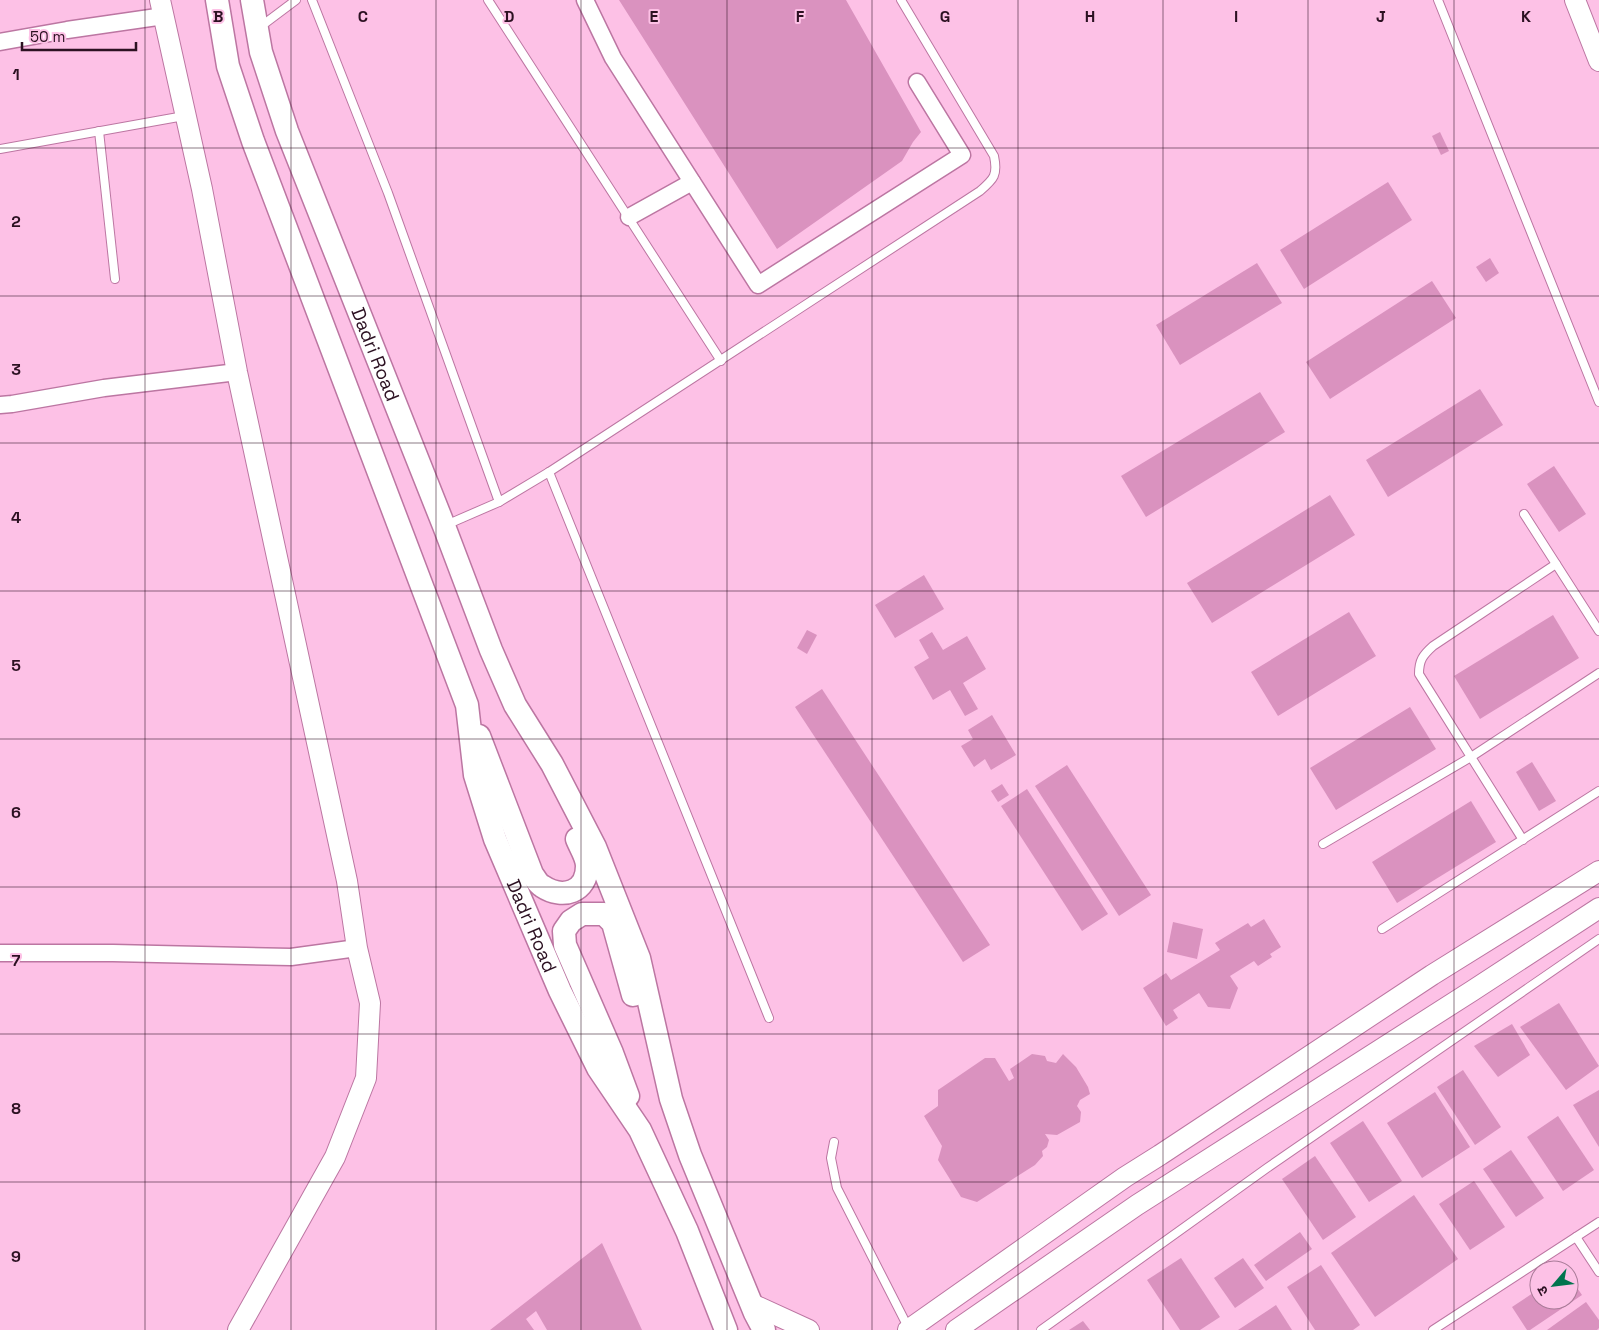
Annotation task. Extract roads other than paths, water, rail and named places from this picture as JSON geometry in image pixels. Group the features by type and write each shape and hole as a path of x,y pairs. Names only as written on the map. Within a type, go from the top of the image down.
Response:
{"main road":[{"name":"Dadri Road","path":"217,0 228,66 253,141 532,874 541,886 558,894 573,892 585,880 587,864 572,825 545,778 491,650 444,526 287,130 261,52 252,0"},
{"name":"Dadri Road","path":"467,705 475,775 495,839 560,991 585,1043 598,1068 640,1130"},
{"name":"Dadri Road","path":"515,705 552,764 595,847 609,881 639,958 671,1099"},
{"name":"Dadri Road","path":"726,1330 687,1231 640,1130 612,1053 565,945 564,931 571,921 582,914 604,914 613,924 641,1022 671,1099 690,1155 764,1330"}],"street":[{"path":"585,0 613,58 758,285 962,154 917,82"},
{"path":"1581,3 1599,61"},
{"path":"0,42 68,30 162,8 202,190 238,372 348,881 357,948 370,1003 366,1078 335,1158 238,1330"},
{"path":"629,217 692,182"},
{"path":"0,405 104,388 238,372"},
{"path":"908,1329 1125,1177 1432,975 1599,871"},
{"path":"956,1330 1137,1205 1599,908"},
{"path":"0,953 113,952 291,957 357,948"},
{"path":"982,1278 998,1300"},
{"path":"752,1304 809,1330"}],"lane":[{"path":"257,29 296,0"},
{"path":"312,0 388,193 499,502"},
{"path":"488,0 721,361"},
{"path":"444,526 499,502 549,472 980,191 991,181 996,169 994,156 901,0"},
{"path":"1438,0 1599,402"},
{"path":"0,149 186,116"},
{"path":"99,131 115,279"},
{"path":"549,472 769,1018"},
{"path":"1524,514 1599,630"},
{"path":"1523,840 1419,674 1419,664 1423,655 1434,646 1556,564"},
{"path":"1323,844 1471,757 1599,673"},
{"path":"1382,929 1599,791"},
{"path":"1042,1330 1267,1168 1599,939"},
{"path":"834,1142 831,1158 837,1188 908,1329"},
{"path":"1432,1330 1599,1222"},
{"path":"1576,1237 1599,1272"}]}
